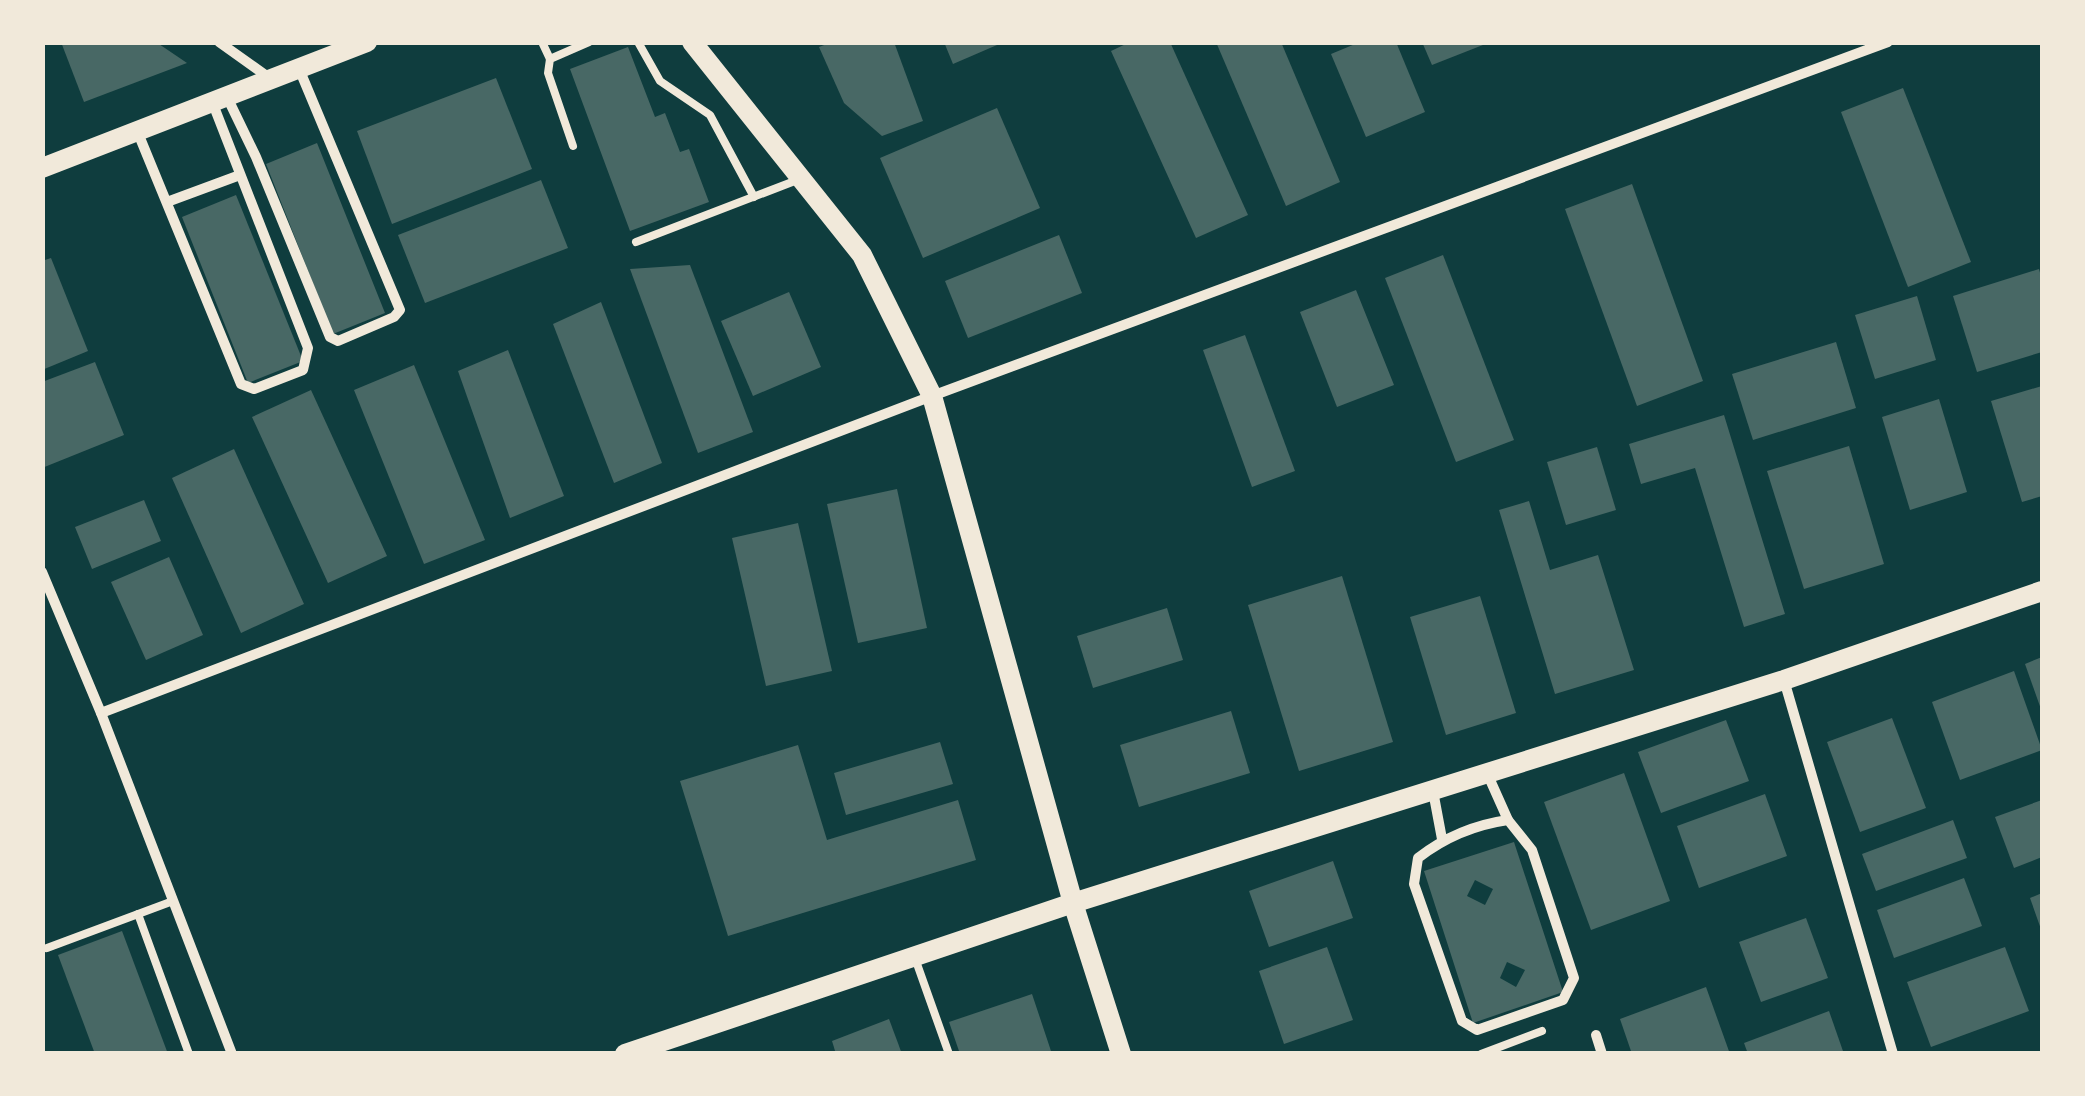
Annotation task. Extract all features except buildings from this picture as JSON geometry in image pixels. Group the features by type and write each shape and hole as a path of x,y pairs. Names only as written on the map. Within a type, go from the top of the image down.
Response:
{"main road":[{"path":"42,168 368,42"},
{"path":"692,42 862,255 932,396 1073,902 1121,1054"},
{"path":"625,1054 1073,902 1784,680 2042,591"}],"street":[{"path":"218,42 273,81"},
{"path":"101,713 932,396 1888,42"},
{"path":"220,102 256,156 330,337 338,341 394,317 400,310 300,71"},
{"path":"138,133 241,384 254,389 303,370 308,348 240,175 220,102"},
{"path":"167,202 240,175"},
{"path":"42,572 101,713 232,1054"},
{"path":"1784,680 1893,1054"},
{"path":"1487,773 1508,820 1532,850 1574,978 1563,1000 1477,1030 1462,1021 1414,884 1418,858 1442,839 1486,823 1508,820"},
{"path":"1432,790 1442,839"},
{"path":"1596,1035 1602,1054"}],"lane":[{"path":"542,42 550,58 548,73 573,146"},
{"path":"550,58 590,42"},
{"path":"638,42 660,81 710,116 754,196"},
{"path":"636,242 801,179"},
{"path":"48,948 173,902"},
{"path":"138,914 189,1054"},
{"path":"914,956 949,1054"},
{"path":"1481,1054 1542,1032"}]}
